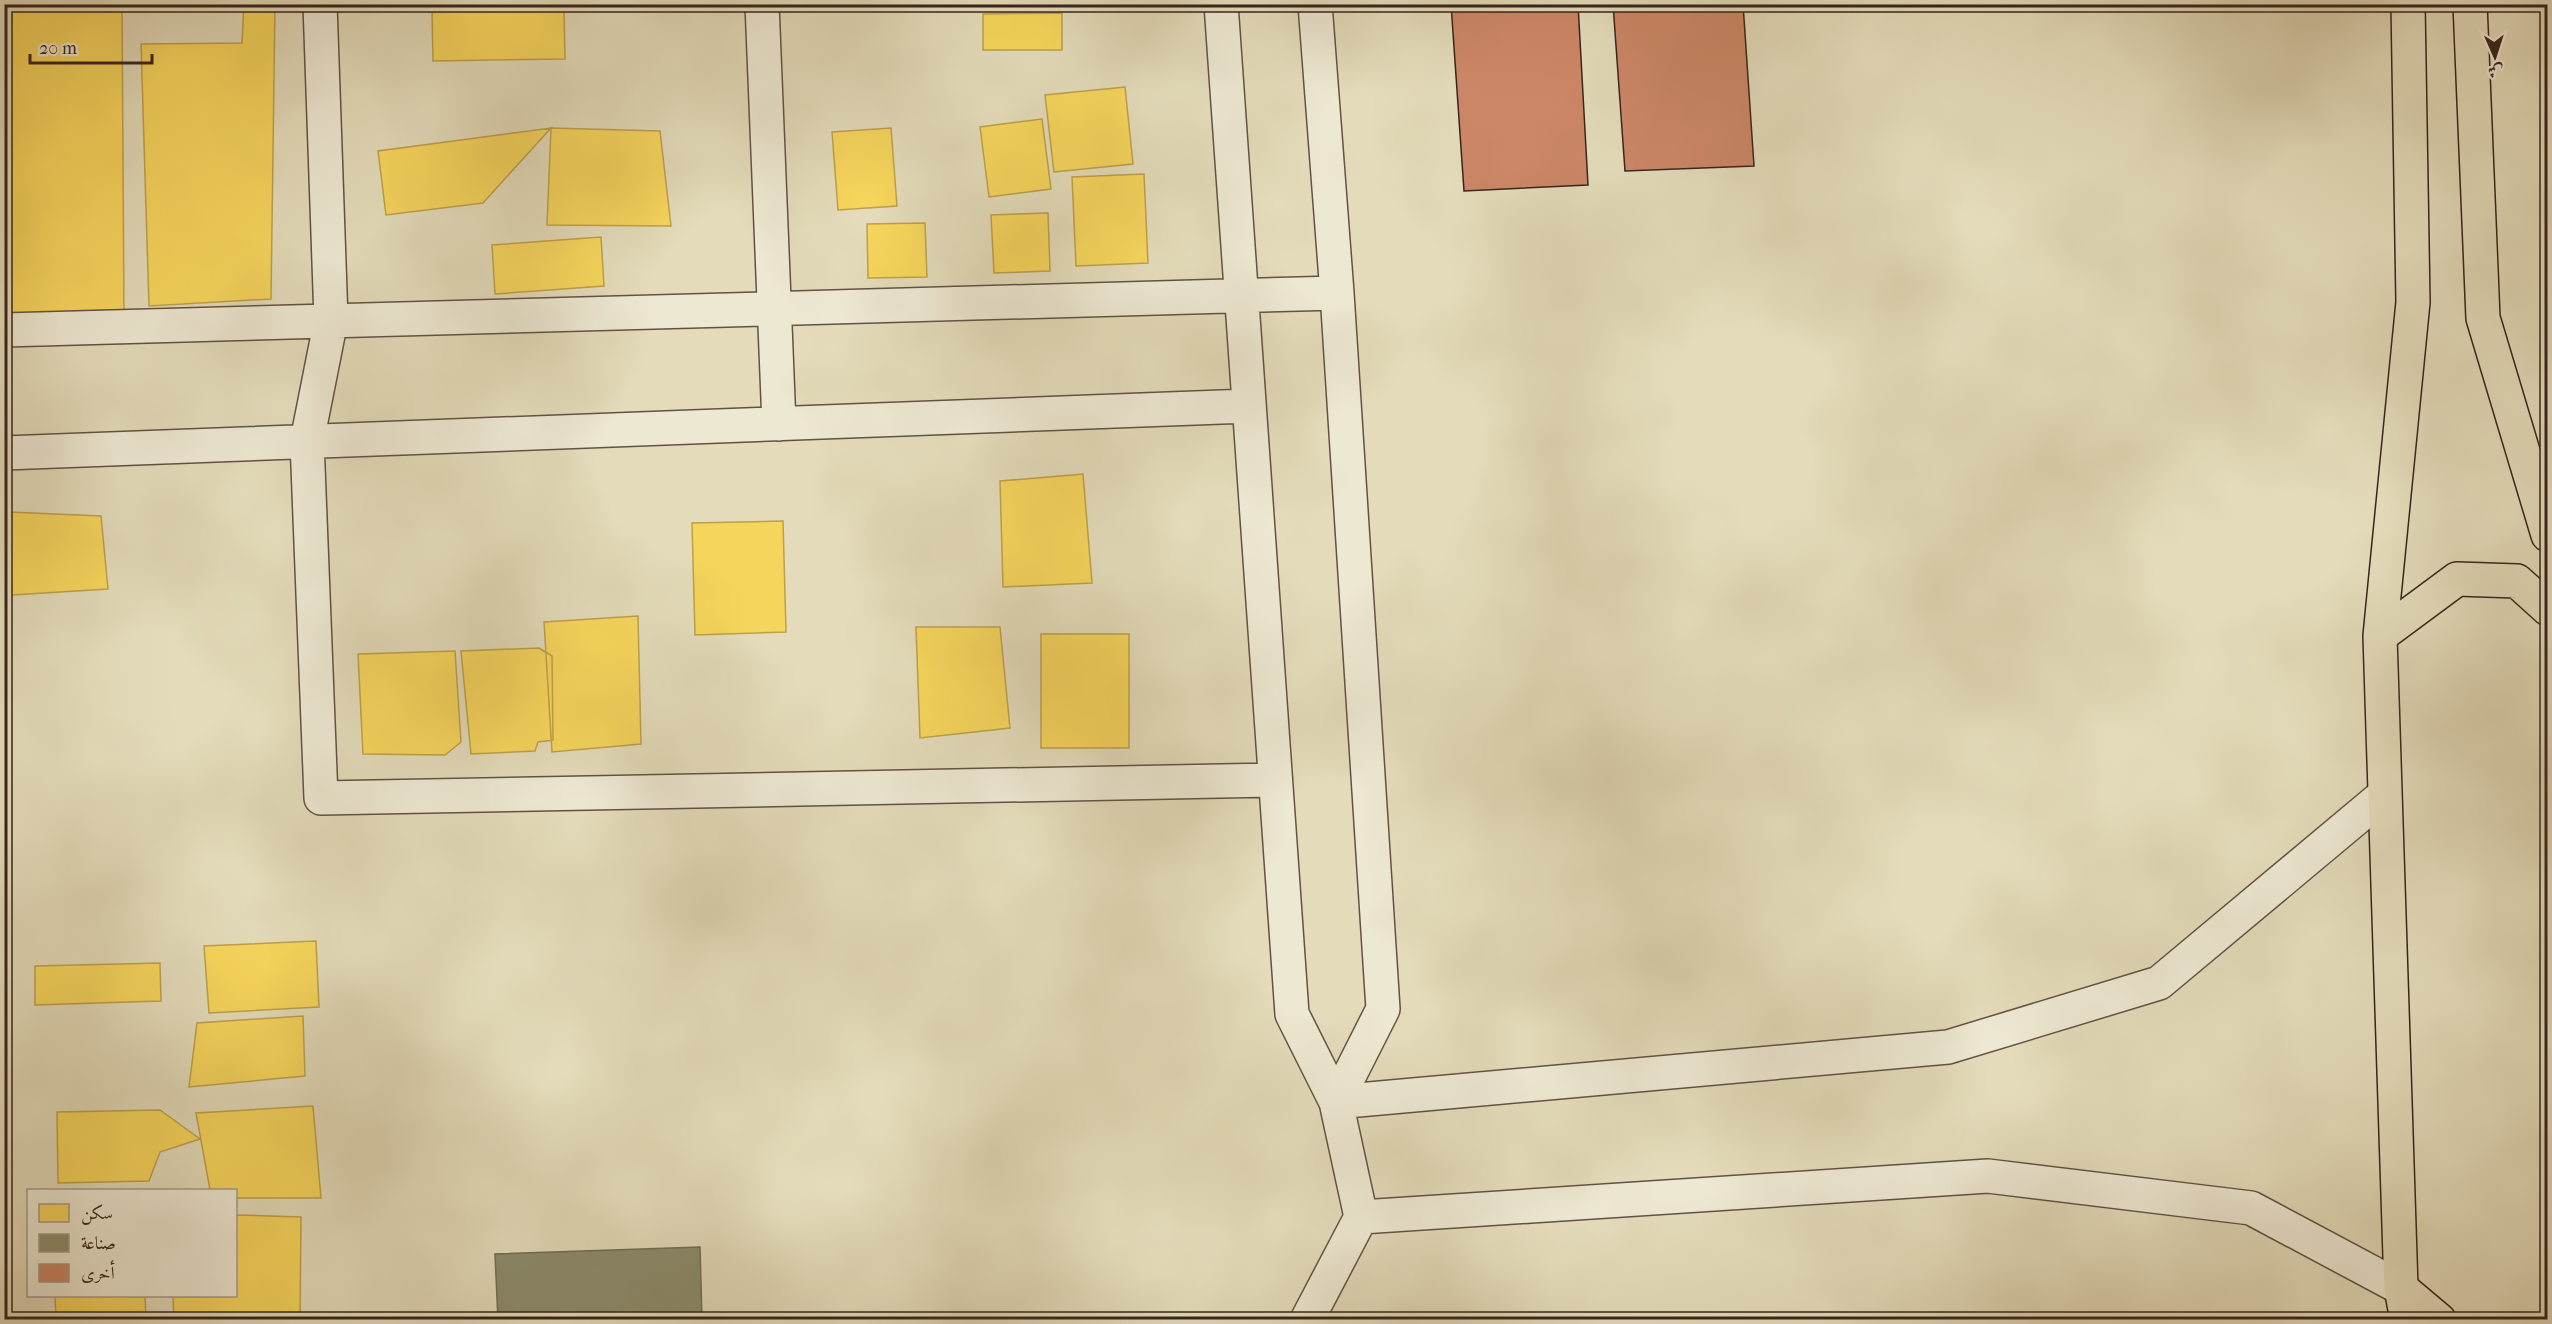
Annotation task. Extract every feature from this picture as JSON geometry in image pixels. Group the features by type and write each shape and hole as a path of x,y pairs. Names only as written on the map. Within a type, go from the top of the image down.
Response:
{"main road":[{"path":"2408,4 2413,302 2380,636 2404,1304 2439,1320"},
{"path":"2470,4 2482,318 2547,535"},
{"path":"2380,636 2457,579 2517,581 2547,609"}],"street":[{"path":"320,4 331,320 307,441 321,798 1275,780"},
{"path":"762,4 779,424"},
{"path":"1221,4 1292,1014 1336,1102 1361,1217 1307,1320"},
{"path":"1315,4 1337,293 1383,1009 1336,1102"},
{"path":"4,330 1337,293"},
{"path":"4,453 1248,406"},
{"path":"1336,1102 1948,1047 2159,983 2384,795"},
{"path":"1361,1217 1988,1176 2251,1208 2404,1304"}],"building: سكن":[{"path":"4,4 122,4 124,318 4,320"},
{"path":"244,4 275,4 271,299 149,306 141,44 242,43"},
{"path":"564,8 565,59 433,61 432,11"},
{"path":"1062,13 1062,50 983,50 983,14"},
{"path":"1125,87 1133,164 1054,172 1045,95"},
{"path":"1042,119 1051,189 989,197 980,127"},
{"path":"551,128 660,131 671,226 547,225"},
{"path":"551,128 483,203 386,215 378,151"},
{"path":"891,128 897,206 838,210 832,132"},
{"path":"1144,174 1148,263 1076,266 1072,177"},
{"path":"1048,213 1050,271 994,273 991,215"},
{"path":"925,223 927,277 868,278 867,224"},
{"path":"601,237 604,286 495,294 492,245"},
{"path":"1083,474 1092,583 1003,587 1000,481"},
{"path":"9,512 101,516 108,589 12,595"},
{"path":"783,521 786,632 695,635 692,523"},
{"path":"638,616 641,744 552,752 544,622"},
{"path":"916,627 1000,627 1010,728 920,738"},
{"path":"1041,634 1129,634 1129,748 1041,748"},
{"path":"539,648 552,656 553,740 538,742 535,751 471,754 461,651"},
{"path":"455,651 461,742 445,755 363,754 358,654"},
{"path":"316,941 319,1007 209,1013 204,946"},
{"path":"160,963 161,1001 35,1005 35,966"},
{"path":"303,1016 305,1076 189,1087 197,1023"},
{"path":"313,1106 321,1198 237,1198 237,1189 210,1189 196,1113"},
{"path":"160,1110 200,1139 160,1152 149,1181 58,1183 57,1112"},
{"path":"237,1215 301,1217 300,1320 174,1320 173,1297 237,1297"},
{"path":"55,1297 145,1297 146,1319 56,1320"}],"building: صناعة":[{"path":"700,1247 702,1320 498,1320 495,1254"}],"building: أخرى":[{"path":"1451,4 1578,4 1588,185 1464,191"},
{"path":"1613,4 1743,4 1754,166 1625,171"}]}
